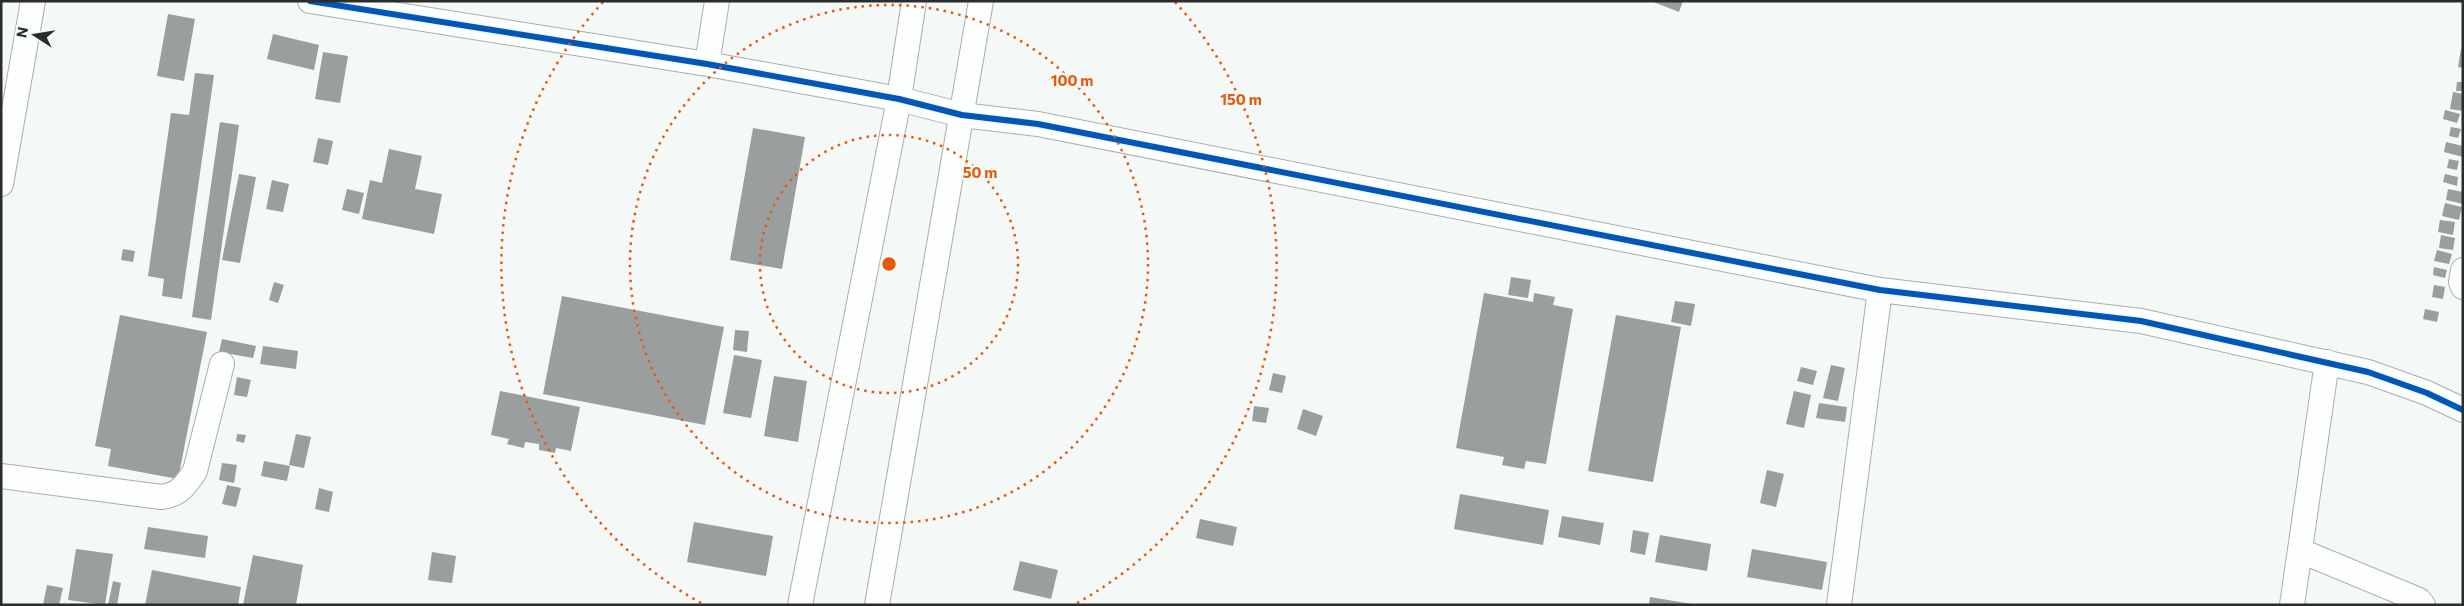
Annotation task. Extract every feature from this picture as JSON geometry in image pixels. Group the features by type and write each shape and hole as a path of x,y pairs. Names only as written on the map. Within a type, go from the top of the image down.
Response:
{"street":[{"path":"1,184 5,136 34,1"},
{"path":"310,1 707,64 899,99 962,115 1038,124 1880,290 2141,321 2327,362 2376,375 2428,393 2463,410"},
{"path":"707,64 717,1"},
{"path":"800,605 899,99 914,1"},
{"path":"877,605 981,1"},
{"path":"2463,270 2461,282 2463,287"},
{"path":"1839,605 1880,290"},
{"path":"2292,605 2327,362"},
{"path":"1,476 161,497 173,496 185,487 195,471 222,364"},
{"path":"2301,551 2419,600 2423,605"}],"building":[{"path":"1651,1 1683,1 1679,12"},
{"path":"168,14 195,19 184,81 157,76"},
{"path":"273,34 319,45 314,70 267,59"},
{"path":"2461,49 2463,49 2463,68 2458,67"},
{"path":"323,52 348,56 340,103 315,99"},
{"path":"195,73 214,75 182,299 162,296 164,279 148,276 171,113 189,115"},
{"path":"2457,82 2463,82 2463,91 2456,91"},
{"path":"2453,92 2463,94 2463,111 2450,109"},
{"path":"2445,110 2460,114 2457,123 2443,119"},
{"path":"220,122 239,125 211,320 192,317"},
{"path":"2451,127 2461,129 2458,138 2449,136"},
{"path":"753,128 805,137 782,269 730,260"},
{"path":"318,138 333,141 328,165 313,162"},
{"path":"2446,142 2463,146 2463,157 2444,152"},
{"path":"389,149 422,156 415,189 442,194 434,234 362,219 370,180 382,183"},
{"path":"2449,159 2459,161 2457,170 2447,168"},
{"path":"239,174 256,177 240,263 222,260"},
{"path":"2445,174 2458,177 2457,186 2443,182"},
{"path":"272,180 289,184 283,212 266,209"},
{"path":"347,189 364,193 359,214 342,210"},
{"path":"2448,189 2463,192 2463,204 2446,200"},
{"path":"2445,203 2462,207 2459,220 2442,216"},
{"path":"2440,220 2455,222 2453,235 2438,232"},
{"path":"2441,235 2455,238 2453,250 2439,248"},
{"path":"123,249 135,251 133,262 121,260"},
{"path":"2437,250 2452,254 2449,264 2434,261"},
{"path":"2434,267 2447,270 2445,278 2433,275"},
{"path":"1511,277 1531,280 1528,298 1508,295"},
{"path":"274,282 284,285 278,303 269,300"},
{"path":"2434,285 2445,287 2443,299 2432,297"},
{"path":"1484,293 1533,302 1534,293 1555,297 1553,305 1573,309 1546,464 1526,461 1524,469 1502,465 1504,457 1456,448"},
{"path":"562,296 724,327 705,425 543,394"},
{"path":"1675,301 1695,304 1691,326 1671,322"},
{"path":"2425,309 2439,312 2437,322 2423,319"},
{"path":"120,315 207,332 178,479 108,466 111,449 95,446"},
{"path":"1616,315 1681,327 1653,482 1588,471"},
{"path":"735,330 749,331 747,352 733,350"},
{"path":"222,339 256,346 253,358 219,352"},
{"path":"263,346 298,351 296,369 260,364"},
{"path":"734,355 762,360 751,418 723,413"},
{"path":"1831,365 1845,368 1838,401 1823,398"},
{"path":"1801,367 1817,371 1813,385 1797,381"},
{"path":"1273,373 1286,376 1282,393 1269,390"},
{"path":"774,376 807,381 798,442 764,436"},
{"path":"237,377 251,380 247,397 234,395"},
{"path":"500,391 580,407 571,451 556,448 555,453 539,450 539,444 525,442 524,448 507,444 509,439 491,435"},
{"path":"1794,391 1811,395 1804,428 1786,424"},
{"path":"1819,403 1847,407 1845,422 1816,418"},
{"path":"1254,406 1269,408 1266,423 1252,421"},
{"path":"1303,409 1323,416 1316,436 1297,429"},
{"path":"237,434 246,435 244,443 236,441"},
{"path":"296,434 311,437 304,468 289,465"},
{"path":"264,461 290,466 287,481 261,476"},
{"path":"222,463 237,465 234,483 219,480"},
{"path":"1767,470 1784,474 1776,507 1760,503"},
{"path":"227,485 241,488 236,507 222,504"},
{"path":"319,488 333,492 329,512 315,509"},
{"path":"1460,494 1549,510 1543,545 1454,529"},
{"path":"1562,516 1604,523 1600,545 1558,537"},
{"path":"1200,519 1237,527 1233,546 1196,538"},
{"path":"694,522 773,536 766,576 687,562"},
{"path":"148,527 208,536 205,558 144,549"},
{"path":"1633,530 1649,533 1645,555 1630,552"},
{"path":"1660,535 1711,544 1707,571 1655,562"},
{"path":"76,549 113,554 105,605 68,600"},
{"path":"1752,549 1827,562 1822,590 1747,577"},
{"path":"432,552 456,556 452,583 428,580"},
{"path":"253,555 303,565 296,605 243,605"},
{"path":"1020,561 1058,570 1051,599 1013,590"},
{"path":"152,570 241,587 238,605 145,605"},
{"path":"113,581 121,583 117,605 108,605"},
{"path":"47,585 63,588 59,605 43,605"},
{"path":"1650,597 1692,604 1692,605 1649,605"}],"cycle path":[{"path":"310,1 707,64 899,99 962,115 1038,124 1880,290 2141,321 2368,372 2427,393 2463,410"}]}
